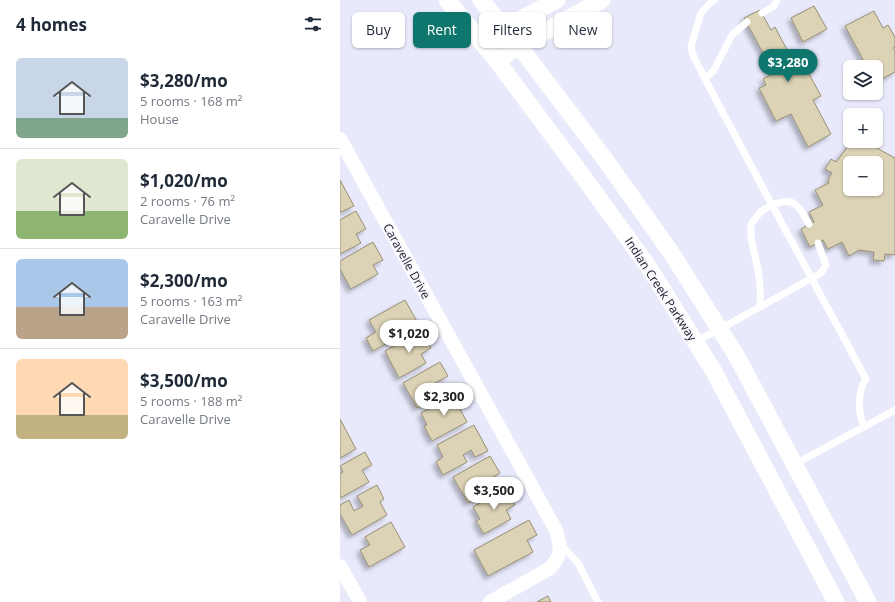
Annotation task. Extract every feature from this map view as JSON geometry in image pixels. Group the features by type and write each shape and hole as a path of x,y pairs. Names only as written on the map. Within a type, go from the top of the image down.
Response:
{"street":[{"name":"Indian Creek Parkway","path":"447,0 479,39"},
{"path":"481,0 491,12"},
{"path":"534,12 557,0"},
{"path":"546,31 602,0"},
{"name":"Indian Creek Parkway","path":"486,48 648,266 713,370 836,602"},
{"path":"497,61 516,48"},
{"path":"521,48 604,158 670,251 720,329 736,355 868,602"},
{"name":"Caravelle Drive","path":"340,139 556,530 560,549"},
{"path":"490,602 549,569 555,562 560,549"},
{"path":"341,569 360,602"}],"lane":[{"path":"715,0 712,1 701,13 691,46 693,55 811,279 866,379 862,385 859,397 860,420 864,427"},
{"path":"762,13 774,6 777,0"},
{"path":"705,79 714,70 732,35 747,22"},
{"path":"760,307 759,276 750,234 752,223 760,213 772,205 783,201 789,201 798,206 809,224"},
{"path":"695,342 821,273 826,264 818,242"},
{"path":"794,464 895,410"},
{"path":"560,549 578,563 598,602"}],"building":[{"path":"814,6 827,29 803,42 791,18"},
{"path":"760,10 771,30 775,27 793,61 800,57 821,96 813,100 831,134 808,147 791,114 776,121 759,88 766,85 763,79 774,73 744,18"},
{"path":"874,11 883,28 888,25 895,37 895,47 893,48 895,50 895,72 883,78 883,60 863,60 845,26"},
{"path":"847,148 877,148 895,158 895,255 885,254 884,261 873,260 874,252 859,250 849,256 842,242 828,249 823,240 810,247 801,229 814,222 809,212 823,205 815,190 829,183 828,180 832,173 825,169 831,159 836,162"},
{"path":"340,180 354,206 341,212 340,210"},
{"path":"356,211 366,229 356,234 361,243 340,254 340,220"},
{"path":"373,242 383,260 373,265 378,274 351,289 340,269 340,261"},
{"path":"405,300 419,325 407,332 403,325 394,330 398,337 373,351 366,338 376,332 369,320"},
{"path":"422,331 431,348 421,354 426,363 399,378 385,351"},
{"path":"440,362 448,376 435,383 441,395 417,408 403,383"},
{"path":"458,393 464,404 459,407 467,422 432,441 424,426 427,425 421,413"},
{"path":"340,419 356,449 340,458"},
{"path":"474,425 488,451 475,457 471,450 463,455 467,462 443,475 436,462 443,457 437,445"},
{"path":"365,452 372,465 362,470 369,482 340,498 340,474 343,472 340,466"},
{"path":"490,456 500,473 490,479 495,488 468,503 453,477"},
{"path":"377,485 384,499 380,502 387,515 352,535 340,514 340,505 349,500 354,511 363,506 357,496"},
{"path":"506,489 515,505 506,510 511,519 484,534 476,521 480,519 473,507"},
{"path":"529,520 537,535 527,540 533,552 488,576 474,550"},
{"path":"391,522 405,547 369,567 360,550 370,545 365,537"},
{"path":"548,596 551,602 537,602"}]}
